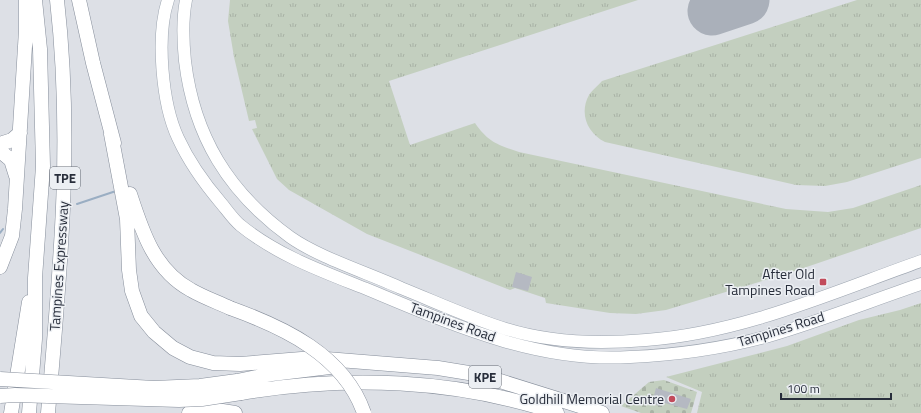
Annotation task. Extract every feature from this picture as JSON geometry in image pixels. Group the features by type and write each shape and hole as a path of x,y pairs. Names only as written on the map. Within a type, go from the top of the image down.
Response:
{"highway":[{"path":"1,266 12,236 20,133 26,30 26,0"},
{"name":"Tampines Expressway","path":"29,413 35,339 35,278 43,166 40,49 35,0"},
{"name":"Tampines Expressway","path":"48,413 62,246 65,171 65,96 57,0"},
{"path":"79,0 111,134 127,219 129,270 132,292 141,316 154,332 173,348 190,357 213,363 240,364 314,358 363,362"},
{"path":"0,144 12,140 20,133"},
{"path":"111,134 141,228 153,254 170,274 190,290 230,308 261,319 286,332 320,353 336,368 351,387 364,413"},
{"path":"0,151 11,160 17,178"},
{"path":"11,413 26,313 35,278"},
{"path":"0,396 15,395 180,400 202,399 272,374 363,362"},
{"name":"KPE","path":"363,362 438,368 481,375 602,413"},
{"path":"0,379 154,388 239,387"},
{"name":"KPE","path":"239,387 286,386 340,381 413,385 480,392 557,413"},
{"path":"189,413 216,410 235,413"}],"main road":[{"name":"Tampines Road","path":"168,0 161,40 164,89 177,137 200,178 239,224 290,258 452,324 525,347 565,355 629,358 717,347 770,335 921,284"},
{"name":"Tampines Road","path":"186,0 184,10 183,45 189,90 203,134 224,171 255,208 292,238 323,254 450,308 508,330 535,336 572,341 646,340 716,330 756,320 921,261"},
{"path":"756,320 769,326 770,335"}],"green space":[{"path":"230,0 638,0 389,81 410,145 475,123 489,139 519,152 786,209 828,212 853,208 921,185 921,228 789,273 666,310 636,314 610,313 546,303 545,298 515,288 510,290 367,234 289,190 277,179 252,129 257,128 255,120 249,121 234,57 228,21"},
{"path":"857,0 921,0 921,158 847,182 825,186 796,185 605,142 589,128 586,122 586,102 590,93 602,81"},
{"path":"921,303 921,413 697,413 702,392 666,377 787,346 859,320"},
{"path":"664,380 697,392 691,413 641,413 621,406 649,382"}],"building":[{"path":"516,272 532,277 528,291 512,287"},
{"name":"Goldhill Memorial Centre","path":"656,388 691,399 687,409 661,402 659,406 652,403"}],"waterway":[{"path":"77,204 116,191"},
{"path":"0,233 3,229"}],"runway":[{"path":"712,11 745,0"}],"place":[{"name":"After Old Tampines Road","path":"823,282"},
{"name":"Goldhill Memorial Centre","path":"672,399"}]}
